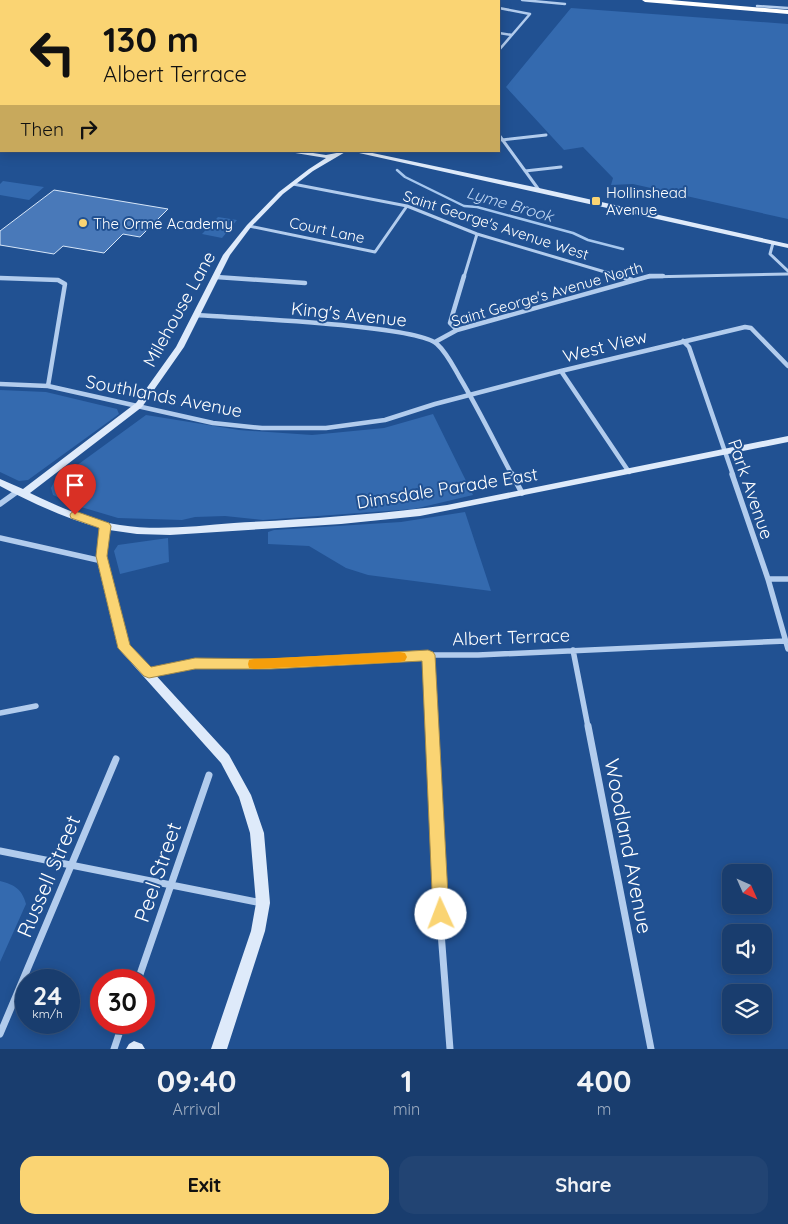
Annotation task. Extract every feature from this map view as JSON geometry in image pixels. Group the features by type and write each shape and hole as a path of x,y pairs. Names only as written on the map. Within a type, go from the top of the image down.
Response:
{"highway":[{"path":"645,0 788,10"},
{"path":"674,0 788,10"}],"main road":[{"path":"295,152 375,156"},
{"path":"357,152 539,190 788,246"},
{"name":"Milehouse Lane","path":"311,170 317,154"},
{"name":"Milehouse Lane","path":"21,492 139,405 172,360 228,255 249,226 267,206 293,184 311,170 339,155"},
{"name":"Dimsdale Parade East","path":"0,482 60,510 105,526 138,530 179,530 347,521 394,517 446,508 788,439"},
{"path":"105,526 101,556 124,648 149,673 225,758 245,795 257,833 263,903 258,931 219,1049"}],"street":[{"path":"522,0 565,4"},
{"path":"500,8 530,14 500,49"},
{"path":"500,33 512,35"},
{"path":"502,140 546,135"},
{"path":"500,137 539,190"},
{"path":"525,171 561,167"},
{"name":"Saint George's Avenue West","path":"293,184 407,206 476,234 632,280"},
{"name":"Court Lane","path":"249,226 375,252 407,206"},
{"path":"456,330 450,324 476,234"},
{"path":"773,243 770,254 788,272"},
{"name":"Saint George's Avenue North","path":"435,342 456,330 650,276 788,272"},
{"path":"216,277 305,283"},
{"path":"0,278 58,280 66,286 48,386"},
{"name":"King's Avenue","path":"196,315 414,334 435,342"},
{"name":"West View","path":"470,395 748,326 788,366"},
{"name":"Park Avenue","path":"683,341 688,347 768,579 788,649"},
{"path":"435,342 446,353 522,493"},
{"path":"561,371 628,472"},
{"name":"Southlands Avenue","path":"0,384 48,386 213,423 262,428 326,428 384,420 470,395"},
{"path":"0,504 21,492"},
{"path":"0,538 103,562"},
{"path":"768,579 788,580"},
{"name":"Albert Terrace","path":"149,673 195,663 271,664 428,655 478,655 786,641"},
{"name":"Woodland Avenue","path":"573,650 652,1049"},
{"path":"428,655 441,932 450,1049"},
{"path":"0,713 36,706"},
{"name":"Russell Street","path":"0,1034 116,759"},
{"name":"Peel Street","path":"142,969 209,775"},
{"path":"0,851 263,903"},
{"path":"114,1049 119,1034"}],"shaded area":[{"path":"571,8 788,24 788,219 633,184 611,185 613,178 583,147 564,150 506,87"},
{"path":"3,181 44,187 29,200 0,195 0,184"},
{"path":"218,217 237,220 222,238 202,234"},
{"path":"0,390 46,392 117,409 119,414 28,480 19,481 0,472"},
{"path":"433,414 473,495 414,509 263,520 225,516 195,517 182,520 118,518 81,507 53,495 51,488 54,482 146,415 239,430 312,435 384,428"},
{"path":"465,512 491,591 368,575 346,568 309,546 268,544 268,532 274,530 401,522"},
{"path":"168,538 169,562 120,574 114,551 118,545"},
{"path":"0,881 17,888 26,904 0,962"}],"building":[{"name":"The Orme Academy","path":"54,190 168,209 140,237 123,234 104,253 63,246 54,254 0,245 0,231"}],"waterway":[{"name":"Lyme Brook","path":"397,170 405,177 464,206 477,207 573,233 588,240 623,249"}],"slow traffic":[{"path":"254,664 400,657"}],"place":[{"name":"Hollinshead Avenue","path":"596,201"},
{"name":"The Orme Academy","path":"83,223"}],"route":[{"path":"75,515 105,526 101,556 124,648 149,673 195,663 271,664 428,655 441,914"}]}
